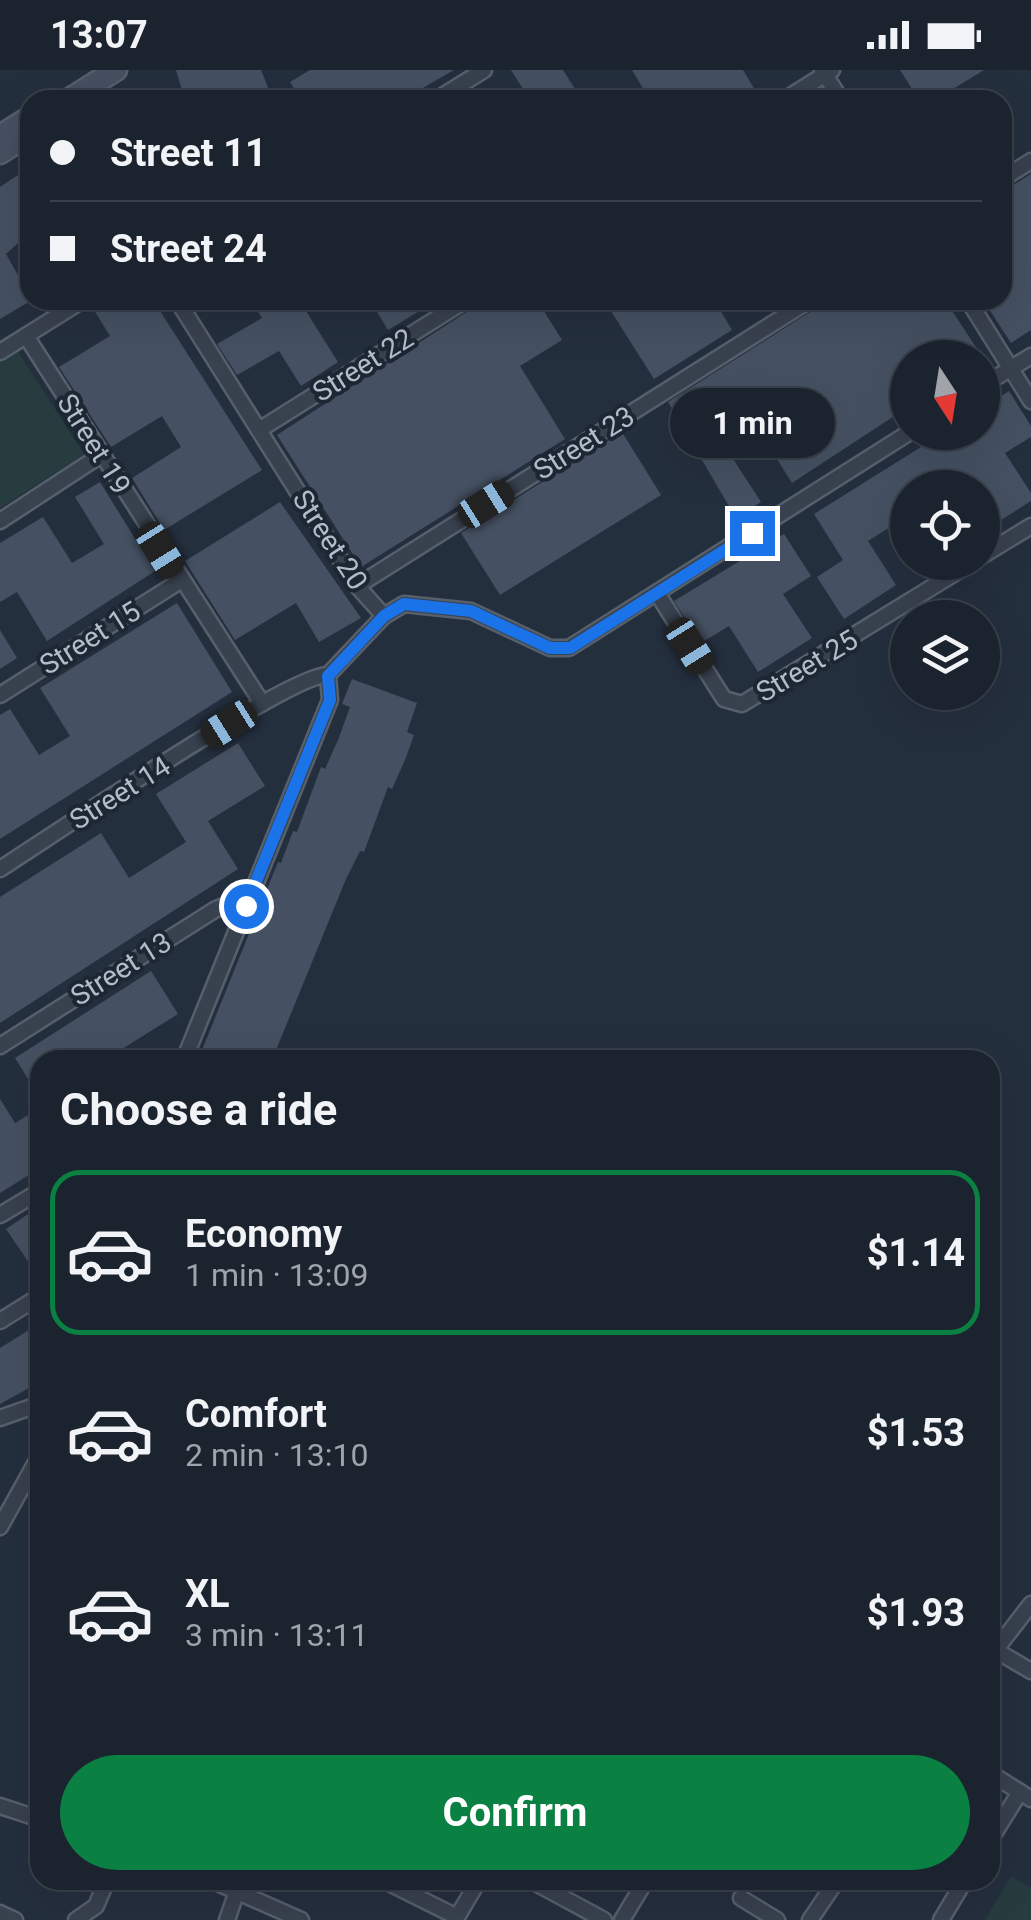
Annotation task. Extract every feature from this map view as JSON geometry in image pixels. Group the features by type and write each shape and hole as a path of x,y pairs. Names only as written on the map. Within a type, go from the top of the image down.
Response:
{"main road":[{"path":"82,90 104,74"}],"street":[{"path":"452,90 484,70"},
{"path":"799,90 826,72"},
{"path":"0,352 67,310"},
{"name":"Street 20","path":"183,310 357,586 384,616 404,604 456,608 491,618 562,650 657,593"},
{"name":"Street 22","path":"259,430 450,310"},
{"name":"Street 23","path":"357,586 794,310"},
{"path":"974,310 1031,401"},
{"name":"Street 19","path":"26,336 262,703"},
{"path":"1000,375 1031,356"},
{"path":"657,593 890,445"},
{"path":"0,521 101,455"},
{"path":"1000,545 1031,526"},
{"name":"Street 25","path":"657,593 724,699 742,704 944,580"},
{"name":"Street 15","path":"0,695 180,581"},
{"name":"Street 14","path":"0,869 262,703 316,676 328,676 384,616"},
{"path":"188,1050 330,700 328,676"},
{"name":"Street 13","path":"0,1046 216,909 229,904 246,906"},
{"path":"0,1216 30,1197"},
{"path":"0,1321 30,1302"},
{"path":"0,1418 30,1407"},
{"path":"0,1527 30,1473"},
{"path":"1000,1644 1031,1604"},
{"path":"1000,1656 1031,1671"},
{"path":"1000,1779 1026,1795 1000,1828"},
{"path":"0,1806 30,1815"},
{"path":"76,1920 96,1906 103,1890"},
{"path":"226,1920 230,1890"},
{"path":"239,1890 301,1920"},
{"path":"399,1890 439,1916 456,1916 473,1890"},
{"path":"548,1890 604,1920"},
{"path":"622,1920 640,1890"},
{"path":"810,1920 830,1890"},
{"path":"940,1920 960,1890"},
{"path":"742,1898 776,1920"}],"green space":[{"path":"17,350 84,454 0,508 0,361"},
{"path":"1011,1876 1031,1888 1031,1920 985,1920"}],"building":[{"path":"176,70 261,70 269,90 182,90"},
{"path":"310,70 454,70 419,90 295,90 290,82"},
{"path":"511,70 563,70 576,90 524,90"},
{"path":"632,70 743,70 755,90 644,90"},
{"path":"900,70 984,70 951,90 913,90"},
{"path":"20,174 20,241 6,254 20,279 20,307 0,319 0,187"},
{"path":"1031,174 1031,330 1011,343 990,310 1012,310 1012,186"},
{"path":"94,310 159,310 262,470 164,530 132,478 181,447 162,416 111,447 59,367 110,336"},
{"path":"257,310 305,310 338,362 301,386 279,351 237,375 217,344 262,318"},
{"path":"376,310 421,310 388,330"},
{"path":"470,310 543,310 562,340 520,366 565,439 361,567 277,435"},
{"path":"610,310 720,310 732,330 654,379"},
{"path":"813,310 952,310 971,340 890,340 890,419 792,483 760,432 728,451 761,502 736,518 668,402"},
{"path":"1009,391 1031,426 1031,437 1005,453 1031,493 1031,501 1000,521 1000,470 890,470 890,527 868,541 896,585 844,619 817,577 843,560 814,514 916,450 1000,450 1000,397"},
{"path":"622,432 661,495 500,595 461,533"},
{"path":"100,482 155,571 47,641 17,592 0,602 0,543 43,517 72,563 104,544 75,497"},
{"path":"280,502 361,618 319,642 296,603 235,640 185,561"},
{"path":"784,534 811,576 783,594 812,638 758,672 729,626 701,643 674,601"},
{"path":"177,603 232,692 0,839 0,715 10,709 39,755 70,736 40,688"},
{"path":"0,630 17,658 0,669"},
{"path":"352,679 417,703 407,732 414,735 405,760 392,789 388,787 364,852 360,851 346,879 276,1050 202,1050 278,862 281,863 293,831 297,832 321,767 325,769 338,740 350,707 342,704"},
{"path":"238,743 265,786 208,821 238,869 0,1023 0,897 101,833 129,878 186,842 156,794"},
{"path":"151,971 178,1014 123,1050 30,1050 30,1082 15,1058"},
{"path":"0,1099 15,1123 30,1114 30,1174 0,1193"},
{"path":"30,1213 30,1264 6,1229"},
{"path":"30,1329 30,1388 0,1404 0,1348"}],"route":[{"path":"246,906 330,700 332,687 328,676 384,616 404,604 456,608 491,618 550,648 562,650 752,533"}]}
